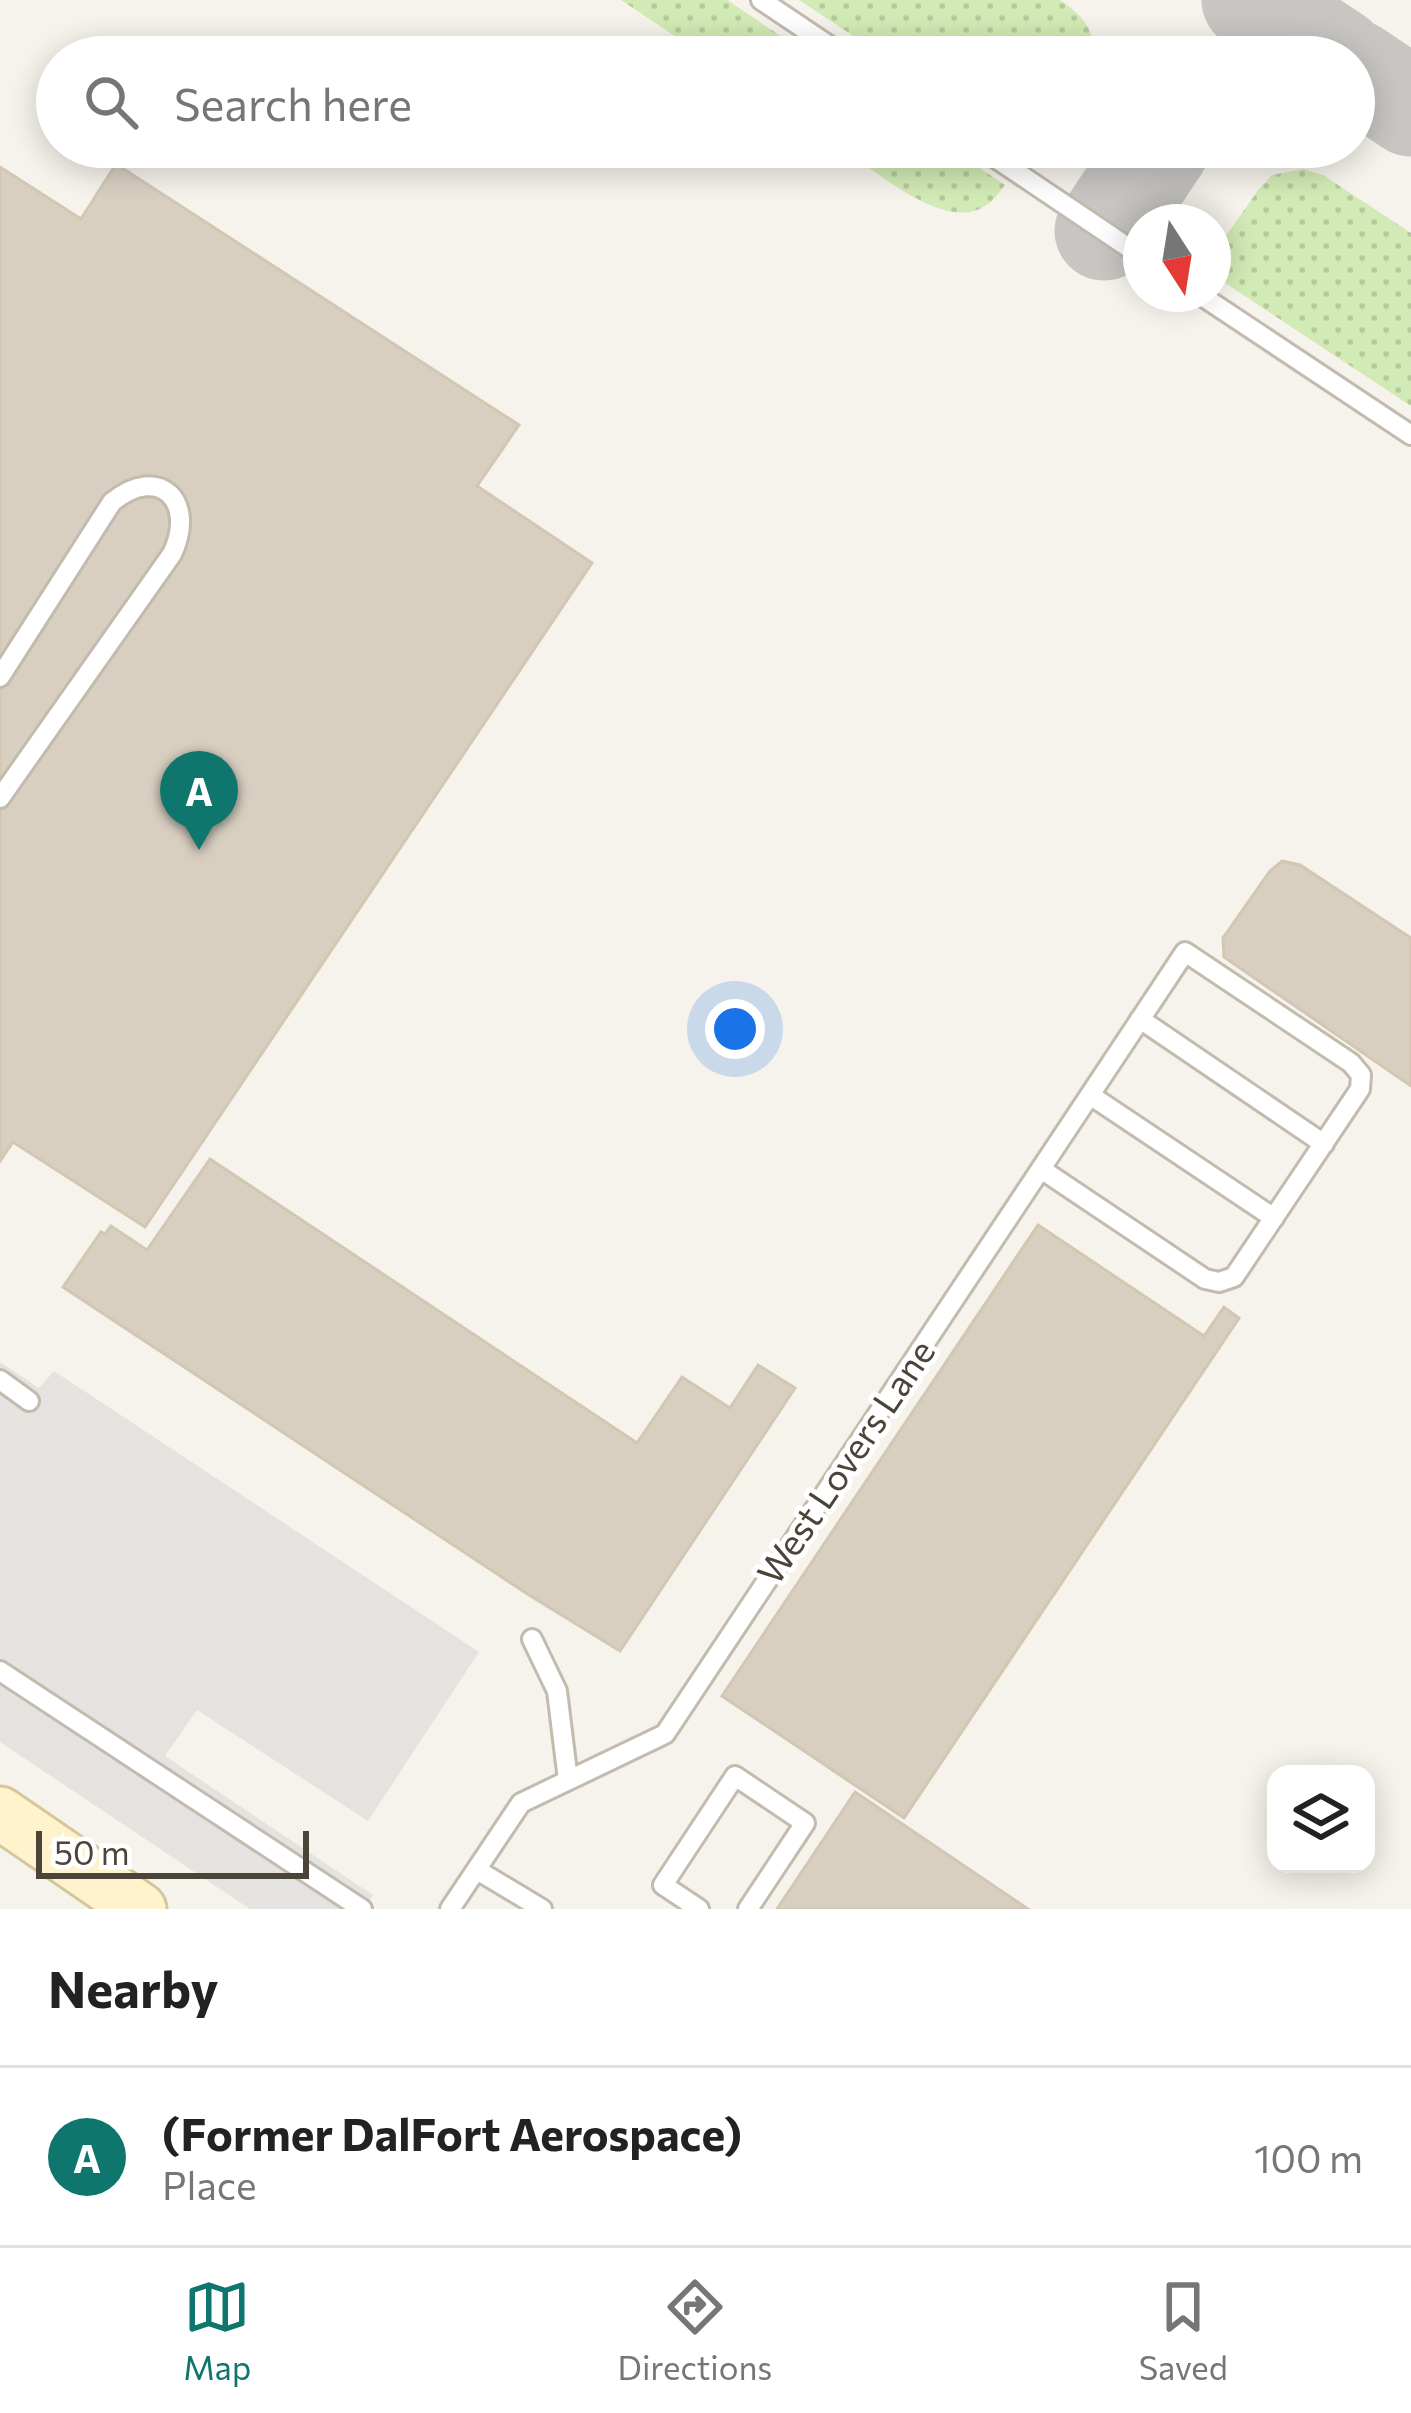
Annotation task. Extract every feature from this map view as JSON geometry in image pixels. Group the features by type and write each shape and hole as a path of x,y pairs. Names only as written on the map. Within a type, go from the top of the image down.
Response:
{"main road":[{"path":"0,1813 140,1909"}],"lane":[{"path":"761,0 815,36"},
{"path":"1010,168 1123,244"},
{"path":"1226,312 1411,435"},
{"path":"0,677 112,502 132,486 169,492 181,511 182,533 172,554 0,798"},
{"name":"West Lovers Lane","path":"451,1909 521,1803 665,1734 1185,952 1351,1063 1361,1075 1360,1089 1324,1144"},
{"path":"1041,1169 1205,1279 1219,1282 1234,1277 1324,1144 1140,1019"},
{"path":"1090,1095 1274,1218"},
{"path":"0,1380 29,1400"},
{"path":"532,1639 557,1691 568,1780"},
{"path":"0,1671 362,1909"},
{"path":"699,1909 663,1885 735,1776 805,1823 748,1909"},
{"path":"477,1870 542,1909"}],"green space":[{"path":"621,0 727,0 781,36 675,36"},
{"path":"799,0 1060,0 1075,11 1091,36 853,36"},
{"path":"870,168 980,168 1005,185 985,206 968,212 930,205"},
{"path":"1303,169 1323,175 1411,233 1411,406 1231,287 1231,229 1272,175"}],"shaded area":[{"path":"0,1362 39,1388 54,1371 479,1652 368,1821 197,1710 165,1756 373,1895 364,1909 250,1909 0,1742"}],"building":[{"path":"0,167 81,219 113,168 122,168 519,425 477,486 592,563 145,1227 13,1142 0,1161"},
{"path":"1282,861 1300,865 1411,938 1411,1086 1224,957 1223,938"},
{"path":"210,1159 637,1443 682,1377 730,1408 758,1365 795,1388 620,1651 63,1287 101,1232 105,1234 111,1226 147,1250"},
{"path":"1038,1225 1204,1336 1224,1307 1239,1318 904,1818 722,1696"},
{"path":"855,1792 1028,1909 777,1909"}],"taxiway":[{"path":"1251,0 1305,36"},
{"path":"1375,83 1411,107"},
{"path":"1104,231 1146,168"}],"place":[{"name":"(Former DalFort Aerospace)","path":"199,850"}]}
